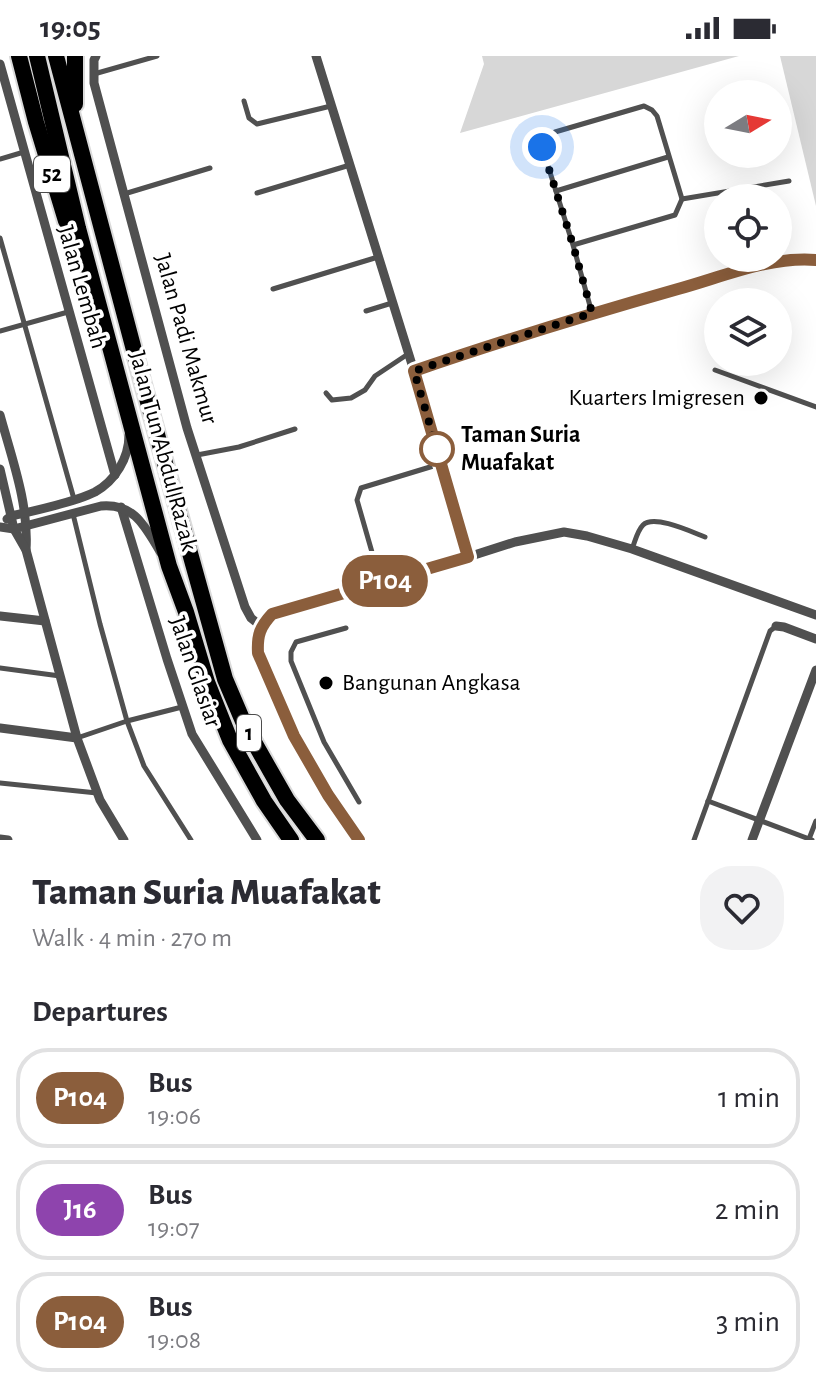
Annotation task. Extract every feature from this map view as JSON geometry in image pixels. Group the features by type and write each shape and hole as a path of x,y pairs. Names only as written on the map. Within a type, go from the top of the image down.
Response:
{"highway":[{"name":"52","path":"19,56 70,233 95,289"},
{"name":"Jalan Tun Abdul Razak","path":"37,56 78,228 169,566 207,682 230,740 264,801 291,840"},
{"name":"52","path":"56,56 81,145"},
{"name":"1","path":"75,56 75,110 81,145"},
{"name":"Jalan Tun Abdul Razak","path":"81,145 225,679 245,726 271,772 287,800 317,840"}],"street":[{"name":"Jalan Padi Makmur","path":"96,56 93,74 187,428 245,607 251,618 261,626"},
{"path":"316,56 409,353 468,557"},
{"name":"Jalan Lembah","path":"0,64 115,475"},
{"path":"414,371 592,313 753,268 798,259 816,260"},
{"path":"0,415 28,526 26,550"},
{"path":"0,526 11,516 96,491 115,475 129,443 128,416"},
{"path":"0,469 14,529 26,550 77,738 98,793 122,837 110,840"},
{"path":"0,526 14,529 101,506 121,507 133,512 169,566"},
{"name":"Jalan Glasiar","path":"121,507 192,734 257,840"},
{"path":"359,840 328,795 294,736 258,653 257,638 261,626 272,614 515,542 564,532 632,549 814,615"},
{"path":"0,616 45,621"},
{"path":"776,626 816,639"},
{"path":"752,840 816,670"},
{"path":"0,728 77,738"},
{"path":"0,839 8,840"}],"lane":[{"path":"93,74 157,56"},
{"path":"244,101 249,118 257,124 331,105"},
{"path":"573,245 675,215 682,199 657,116 652,110 644,106 555,132 549,135 542,147 592,313"},
{"path":"0,159 24,152"},
{"path":"556,191 668,157"},
{"path":"257,193 351,165"},
{"path":"123,194 210,168"},
{"path":"682,199 789,181"},
{"path":"0,238 74,499"},
{"path":"273,289 379,257"},
{"path":"366,311 393,302"},
{"path":"0,331 68,312"},
{"path":"326,393 332,400 351,398 365,390 375,376 409,353"},
{"path":"731,376 816,407"},
{"path":"197,455 239,447 295,429"},
{"path":"381,582 357,500 358,493 361,488 441,464"},
{"path":"73,513 127,721 144,766 191,840"},
{"path":"632,549 641,526 649,521 659,521 705,537"},
{"path":"814,615 816,603"},
{"path":"694,840 770,631 776,626"},
{"path":"346,628 296,642 291,661 324,742 359,802"},
{"path":"0,668 61,676"},
{"path":"77,738 183,706"},
{"path":"0,783 98,793"},
{"path":"708,801 810,840 816,821"}],"shaded area":[{"path":"482,56 739,56 460,133 484,64"},
{"path":"780,56 816,56 816,206 792,106 792,80 786,80"}],"bus line":[{"name":"P104","path":"359,840 328,795 294,736 258,653 257,638 261,626 272,614 468,557 414,371 585,316 753,268 798,259 816,260"}],"place":[{"name":"Kuarters Imigresen","path":"761,398"},
{"name":"Taman Suria Muafakat","path":"437,449"},
{"name":"Bangunan Angkasa","path":"326,683"}],"route":[{"path":"437,449 414,371 592,313 542,147"}]}
